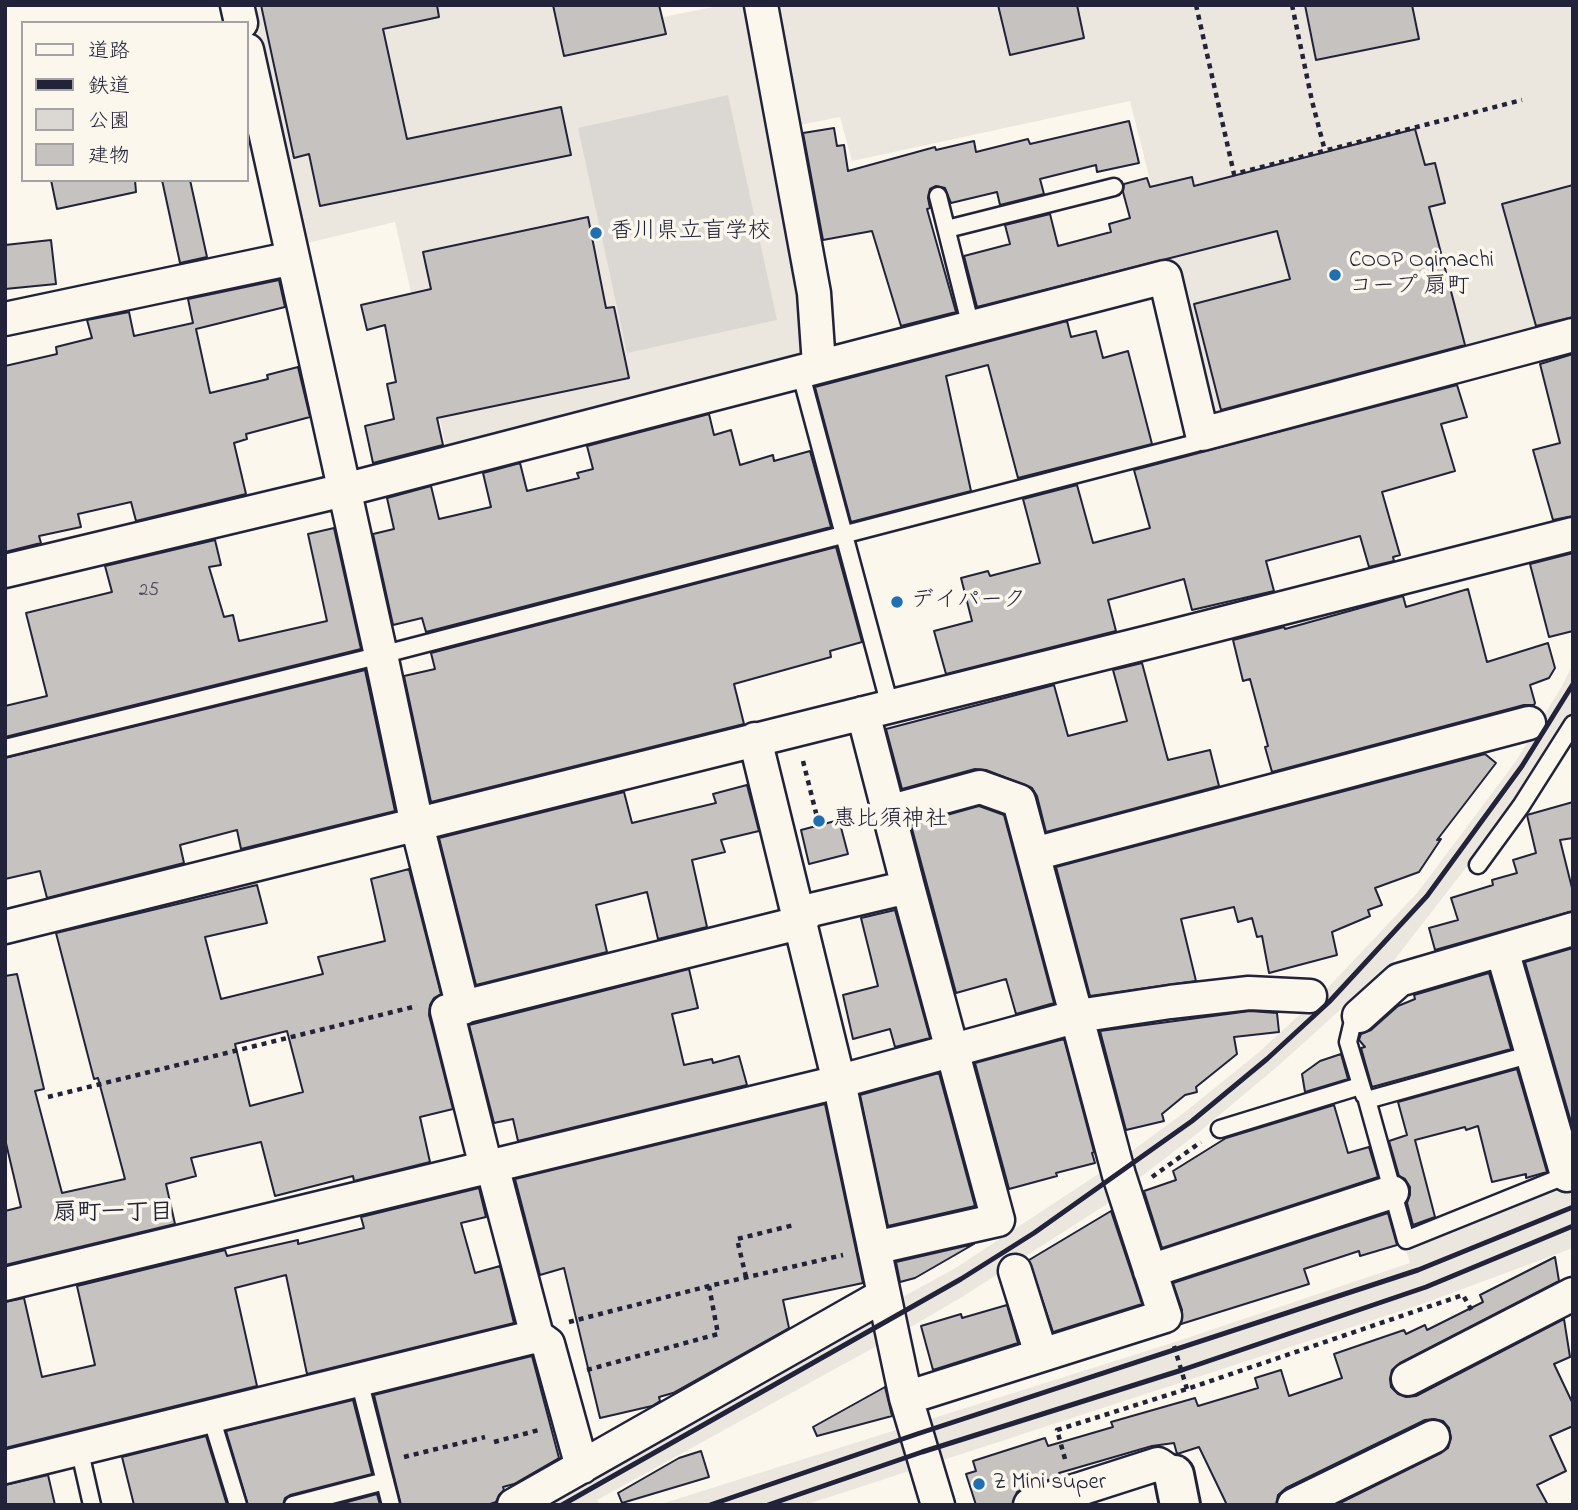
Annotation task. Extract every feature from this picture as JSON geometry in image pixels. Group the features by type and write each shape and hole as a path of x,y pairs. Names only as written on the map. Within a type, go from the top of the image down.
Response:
{"street":[{"path":"761,5 814,293 810,368"},
{"path":"248,55 381,655 486,1167 494,1173 537,1336 548,1344 582,1467"},
{"path":"5,319 293,258"},
{"path":"5,571 344,490 1165,277 1202,434 1573,335"},
{"path":"5,927 1573,534"},
{"path":"874,1248 998,1220 888,812 876,709"},
{"path":"1034,854 1529,723"},
{"path":"755,739 839,1082 906,1398 938,1505"},
{"path":"888,812 980,788 1019,801 1126,1196 1165,1316 906,1398"},
{"path":"455,1010 791,925 811,911 908,887"},
{"path":"1359,1016 1399,980 1573,929"},
{"path":"1502,950 1567,1175"},
{"path":"5,1284 839,1082 1078,1016 1249,993 1310,996"},
{"path":"1150,1271 1392,1192"},
{"path":"1014,1271 1041,1354"},
{"path":"1408,1379 1573,1294"},
{"path":"514,1505 884,1295"},
{"path":"5,1467 537,1336"},
{"path":"1294,1505 1433,1437"},
{"path":"1030,1505 1158,1464 1177,1490"}],"lane":[{"path":"947,229 1114,187"},
{"path":"938,196 971,327"},
{"path":"810,368 876,709"},
{"path":"5,748 381,655 1196,443 1202,434"},
{"path":"1478,865 1521,806 1573,724"},
{"path":"1359,1016 1352,1025 1348,1042 1406,1240 1567,1175"},
{"path":"1220,1129 1532,1054"},
{"path":"359,1380 391,1505"},
{"path":"211,1417 232,1503"},
{"path":"79,1448 92,1505"},
{"path":"293,1505 385,1481"}],"path":[{"path":"1196,5 1234,174 1522,100"},
{"path":"1292,5 1325,150"},
{"path":"802,757 819,825"},
{"path":"48,1097 427,1003 455,1010"},
{"path":"1126,1196 1220,1129"},
{"path":"746,1277 737,1239 794,1225"},
{"path":"537,1336 544,1328 874,1248"},
{"path":"559,1378 718,1334 709,1286"},
{"path":"1074,1490 1057,1430 1464,1295 1486,1339"},
{"path":"1165,1316 1187,1389"},
{"path":"494,1442 570,1422"},
{"path":"381,1464 485,1437"}],"shaded area":[{"name":"香川県立盲学校","path":"251,5 661,5 663,17 723,5 752,5 811,358 447,451 395,222 303,244"},
{"path":"768,5 1573,5 1573,328 1211,423 1130,101 852,161 840,117 789,127"},
{"path":"1573,664 1573,710 1468,865 1392,963 1278,1066 1129,1186 1121,1159 1258,1053 1320,996 1418,892 1516,761"},
{"path":"1112,1165 1121,1195 904,1331 897,1300 954,1269"},
{"path":"1573,1178 1573,1248 1422,1304 805,1505 658,1505 1175,1342 1410,1263 1405,1247"},
{"path":"876,1313 884,1342 597,1500 600,1505 529,1505"}],"green space":[{"path":"728,95 777,320 627,353 578,128"}],"building":[{"path":"261,5 437,5 439,17 383,29 407,139 561,107 571,155 320,206 309,154 294,158"},
{"path":"553,5 659,5 666,34 564,56"},
{"path":"998,5 1077,5 1084,38 1010,55"},
{"path":"1305,5 1412,5 1419,39 1316,60"},
{"path":"1129,121 1139,163 1097,172 1096,165 1040,179 1044,194 1000,205 997,192 951,203 945,188 936,186 930,189 930,208 927,209 956,312 901,326 872,231 823,240 803,133 834,128 837,146 844,145 848,171 935,147 936,150 974,141 976,152 1028,139 1030,144"},
{"path":"1415,129 1425,165 1435,163 1445,203 1429,207 1465,345 1221,410 1194,304 1290,279 1277,231 977,307 964,256 1010,244 1005,225 1050,214 1058,246 1111,232 1109,224 1130,218 1123,192 1124,184 1147,178 1150,187 1192,177 1194,186"},
{"path":"51,182 135,182 136,192 57,209"},
{"path":"162,182 190,182 207,257 180,263"},
{"path":"1573,185 1573,317 1536,326 1502,204"},
{"path":"588,217 606,308 614,307 629,378 437,418 443,445 373,463 365,426 394,419 387,384 396,382 385,325 367,330 361,305 431,289 423,252"},
{"path":"51,240 56,284 5,289 5,245"},
{"path":"279,280 285,307 196,329 210,393 268,379 267,375 298,367 310,417 246,434 247,439 234,443 246,494 136,521 131,502 78,514 81,527 39,536 41,543 5,552 5,366 57,354 56,347 92,338 87,320 129,312 134,336 193,323 188,299"},
{"path":"1067,321 1071,337 1096,331 1103,358 1128,351 1152,444 1018,478 988,365 946,376 971,491 851,522 815,387"},
{"path":"1573,354 1573,516 1553,520 1533,450 1560,443 1540,364"},
{"path":"1457,385 1467,417 1441,424 1455,471 1382,492 1400,555 1393,557 1394,561 1369,567 1360,536 1266,561 1274,591 1192,610 1184,579 1108,600 1116,631 946,674 934,631 972,621 961,578 988,571 990,576 1040,563 1023,499 1077,485 1093,543 1150,528 1134,470"},
{"path":"709,414 714,435 731,430 740,465 773,455 774,461 810,451 831,527 426,632 422,618 393,625 373,534 394,529 387,498 431,486 439,519 491,507 483,473 520,463 527,491 579,478 577,473 593,469 587,446"},
{"path":"334,528 361,649 5,737 5,706 47,696 26,613 112,592 105,566 215,540 221,565 209,567 224,617 233,615 239,641 327,621 308,534"},
{"path":"836,547 862,642 830,651 831,657 734,684 744,724 431,802 404,676 435,669 431,653"},
{"path":"1573,553 1573,631 1549,637 1530,564"},
{"path":"1468,589 1487,662 1548,643 1555,668 1549,678 1530,685 1534,705 1524,705 1272,772 1250,679 1243,681 1233,640 1284,627 1285,629 1403,596 1406,607"},
{"path":"1142,663 1168,760 1210,750 1219,786 1046,832 1037,796 1032,788 986,770 975,769 902,789 886,729 1054,685 1068,736 1127,721 1113,670"},
{"path":"365,670 395,811 241,849 237,830 180,845 184,863 47,898 40,871 5,879 5,758"},
{"path":"1485,754 1496,763 1437,840 1441,839 1419,872 1375,888 1382,905 1368,910 1370,916 1332,932 1337,955 1269,973 1262,936 1257,937 1252,918 1238,922 1234,907 1181,919 1196,981 1090,996 1056,867"},
{"path":"747,785 759,831 721,840 725,852 692,860 707,927 658,939 647,892 596,905 607,952 476,985 439,838 624,792 632,823 716,803 713,794"},
{"path":"1573,802 1573,838 1560,840 1573,892 1573,911 1435,950 1429,928 1458,920 1451,898 1493,885 1492,880 1517,873 1513,860 1536,853 1527,815"},
{"path":"979,806 1004,815 1054,1003 1016,1014 1006,979 956,993 911,825"},
{"path":"839,820 848,854 809,864 801,830"},
{"path":"409,869 441,994 434,998 430,1005 429,1015 453,1109 420,1117 430,1162 354,1181 353,1176 275,1196 261,1142 191,1158 196,1176 166,1184 175,1224 5,1265 5,1211 21,1207 5,1139 5,976 17,974 44,1089 35,1091 62,1193 125,1179 98,1078 94,1079 56,933 257,885 267,923 205,937 221,999 323,974 318,957 385,941 371,879","holes":["287,1031 303,1092 250,1106 235,1044"]},
{"path":"895,910 930,1038 895,1047 890,1029 853,1039 843,995 878,986 861,918"},
{"path":"1573,948 1573,1129 1525,962"},
{"path":"689,969 698,1008 672,1014 684,1065 712,1059 713,1063 739,1056 747,1085 518,1141 513,1119 494,1123 469,1025"},
{"path":"1489,973 1511,1049 1372,1087 1361,1048 1365,1047 1359,1040 1361,1034 1371,1030 1398,1006 1415,999 1414,995"},
{"path":"1250,1011 1277,1013 1279,1032 1234,1037 1237,1054 1196,1087 1197,1092 1185,1095 1162,1114 1164,1121 1126,1130 1100,1031"},
{"path":"1064,1039 1095,1163 1009,1189 975,1063"},
{"path":"1341,1054 1348,1079 1305,1092 1302,1074 1320,1061"},
{"path":"1517,1069 1547,1172 1526,1178 1526,1174 1492,1182 1478,1126 1415,1140 1435,1217 1413,1225 1407,1203 1410,1187 1405,1179 1399,1176 1389,1141 1407,1135 1398,1102"},
{"path":"939,1073 975,1206 888,1226 860,1095"},
{"path":"825,1104 863,1283 783,1300 789,1328 673,1393 659,1397 660,1401 652,1406 600,1418 564,1268 540,1275 515,1179"},
{"path":"1334,1105 1348,1153 1369,1147 1378,1177 1162,1248 1144,1191 1176,1180 1173,1171 1226,1138"},
{"path":"479,1188 486,1217 461,1223 475,1273 500,1266 514,1323 307,1374 286,1275 235,1288 257,1386 5,1448 5,1302 24,1298 42,1377 95,1365 77,1286 225,1250 227,1256 298,1240 298,1244 364,1228 361,1217"},
{"path":"1111,1211 1142,1304 1053,1332 1029,1260"},
{"path":"1388,1213 1397,1245 1360,1256 1359,1251 1304,1269 1309,1284 1181,1324 1182,1310 1173,1283"},
{"path":"974,1244 915,1278 900,1282 896,1262"},
{"path":"1555,1257 1559,1281 1400,1363 1392,1370 1390,1379 1391,1387 1398,1394 1416,1396 1564,1319 1570,1357 1554,1364 1573,1404 1573,1426 1550,1436 1566,1471 1537,1485 1548,1505 1336,1505 1448,1448 1451,1438 1449,1428 1443,1421 1434,1419 1425,1420 1286,1488 1278,1495 1276,1505 1227,1505 1199,1447 1177,1454 1174,1443 1152,1446 1059,1473 1060,1476 1017,1492 1012,1505 976,1505 966,1474 976,1471 973,1461 1045,1438 1048,1446 1113,1427 1111,1422 1195,1398 1198,1406 1258,1388 1255,1378 1281,1370 1289,1396 1342,1378 1334,1354 1404,1330 1406,1334 1425,1325 1427,1330 1483,1302 1480,1295"},
{"path":"1007,1305 1018,1343 933,1370 921,1326 961,1314 962,1318"},
{"path":"532,1356 559,1458 514,1484 503,1487 504,1490 496,1502 487,1505 401,1505 374,1395"},
{"path":"885,1387 892,1416 817,1436 813,1427"},
{"path":"353,1400 372,1474 290,1495 285,1498 283,1505 248,1505 226,1431"},
{"path":"206,1436 227,1505 134,1505 122,1457"},
{"path":"701,1451 709,1477 622,1503 618,1493 679,1458"},
{"path":"48,1475 55,1505 5,1505 5,1485"},
{"path":"377,1494 380,1505 336,1505"}],"railway":[{"path":"562,1505 961,1279 1034,1233 1192,1121 1267,1059 1329,1002 1427,896 1522,766 1573,684"},
{"path":"710,1505 917,1434 1418,1270 1573,1207"},
{"path":"768,1505 1426,1287 1573,1226"}],"place":[{"name":"香川県立盲学校","path":"596,233"},
{"name":"COOP Ogimachi コープ 扇町","path":"1335,275"},
{"name":"デイパーク","path":"897,602"},
{"name":"惠比須神社","path":"819,821"},
{"name":"Z Mini super","path":"979,1484"}],"district":[{"name":"扇町一丁目","path":"113,1215"}]}
